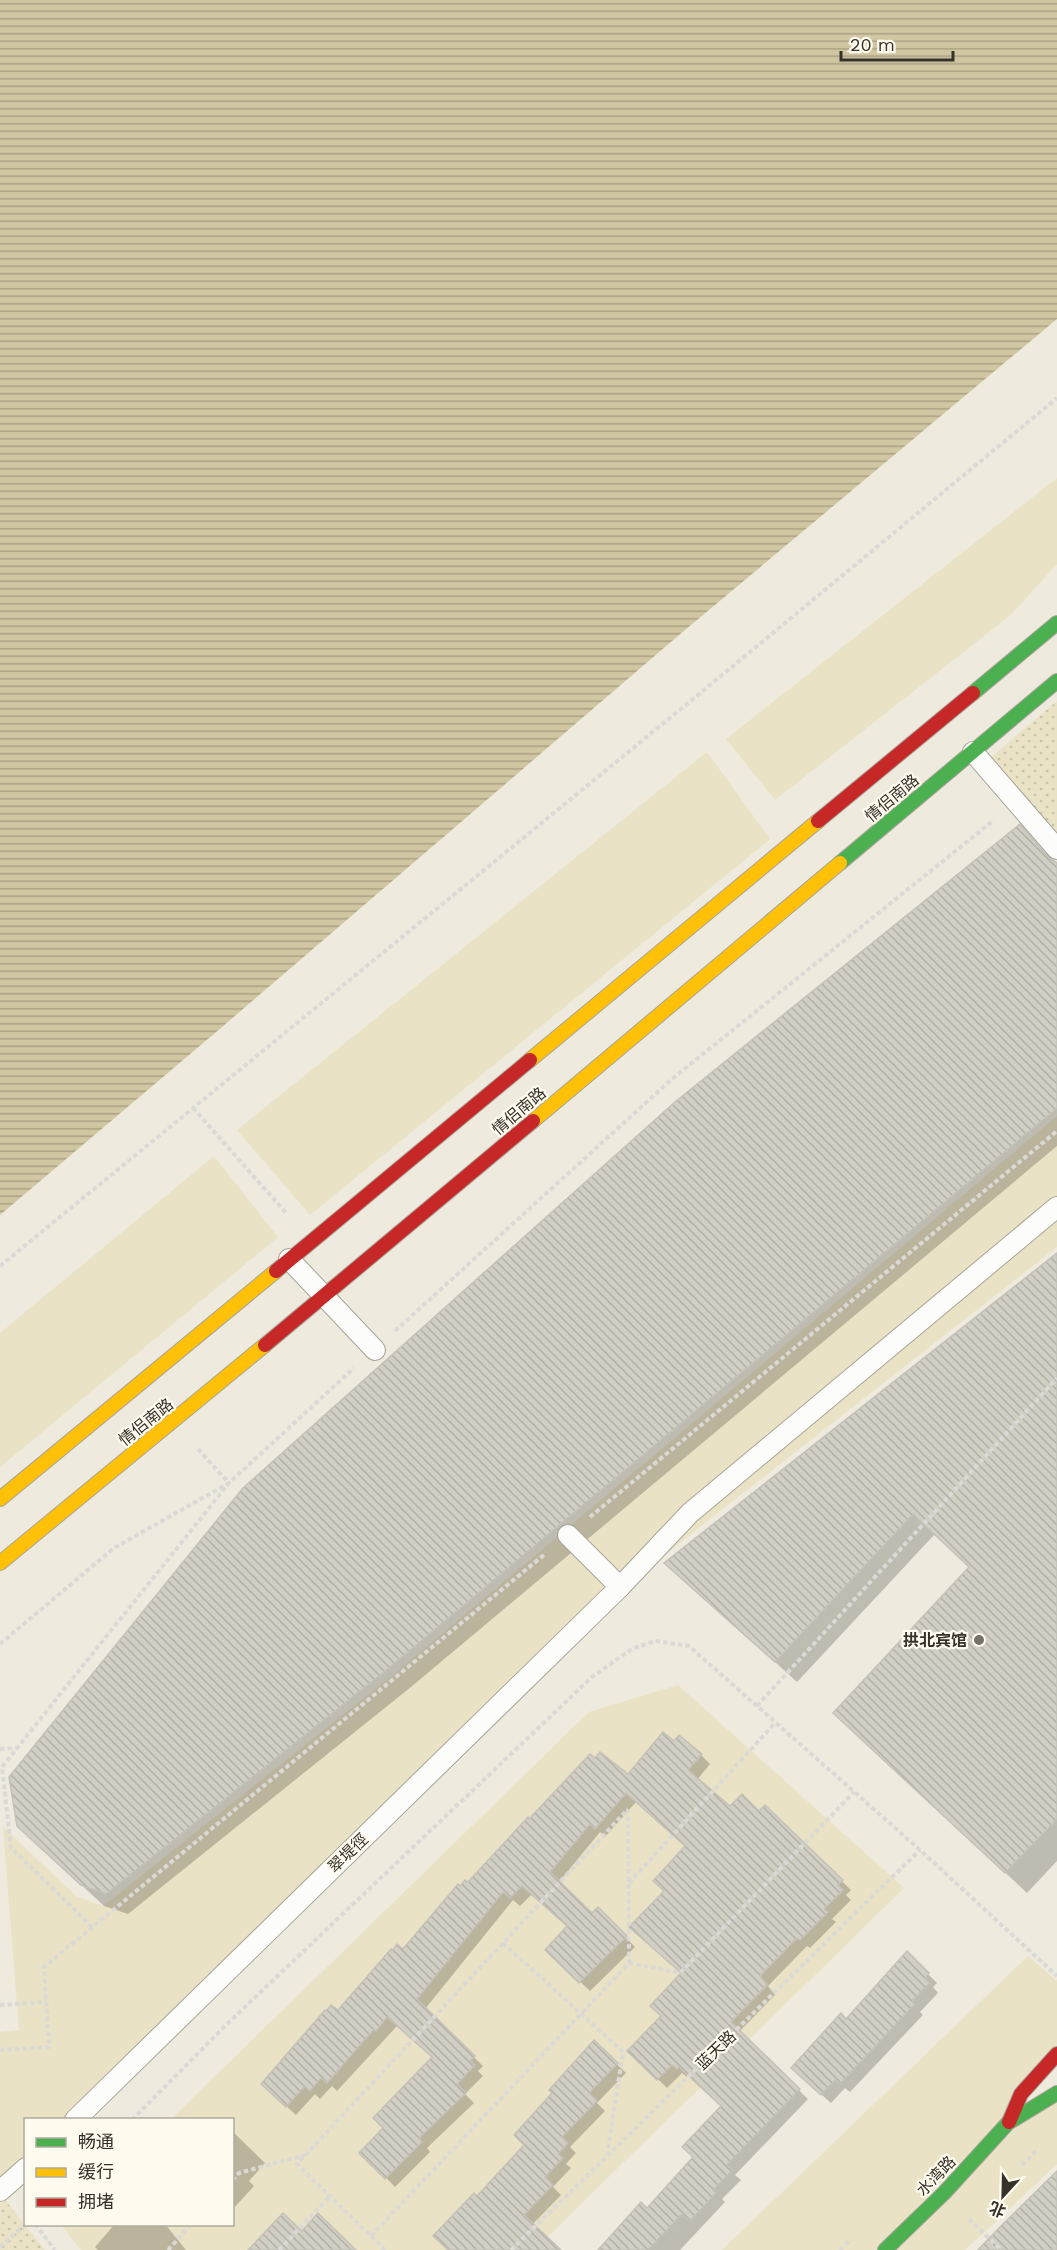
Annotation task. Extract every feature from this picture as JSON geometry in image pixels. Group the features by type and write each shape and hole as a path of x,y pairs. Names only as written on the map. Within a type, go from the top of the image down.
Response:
{"main road":[{"name":"情侣南路","path":"0,1499 1057,623"},
{"name":"情侣南路","path":"0,1563 324,1297 1057,681"},
{"path":"1008,2123 1021,2094 1057,2054"},
{"path":"1008,2123 1057,2093"},
{"name":"水湾路","path":"885,2250 944,2193 1008,2123"}],"lane":[{"path":"973,752 1057,849"},
{"name":"翠堤徑","path":"77,2118 620,1587 690,1513 1057,1207"},
{"path":"289,1259 375,1350"},
{"path":"568,1535 620,1587"}],"path":[{"path":"0,1266 1057,398"},
{"path":"92,1928 11,1848 2,1767 229,1482 672,1079 1016,802"},
{"path":"193,1108 311,1241"},
{"path":"0,2050 49,2047 44,1967 1057,1131"},
{"path":"757,1706 1057,1378"},
{"path":"193,1444 229,1482"},
{"path":"0,1644 114,1548 229,1482"},
{"path":"134,2118 226,2025 592,1677 632,1648 655,1641 689,1646 920,1850 1057,1976"},
{"path":"628,1884 775,1723"},
{"path":"0,1749 17,1748"},
{"path":"629,1963 680,1973 854,1792"},
{"path":"371,2236 629,1963 628,1809 297,2164 385,2250"},
{"name":"蓝天路","path":"511,2250 920,1850"},
{"path":"503,1943 623,2052 607,2156"},
{"path":"0,2005 46,2002"},
{"path":"234,2178 238,2173 306,2155"},
{"path":"944,2193 1000,2250"},
{"path":"279,2250 330,2196"},
{"path":"0,2247 24,2226"},
{"path":"37,2226 55,2250"},
{"path":"168,2250 190,2226"}],"shaded area":[{"path":"0,0 1057,0 1057,319 679,635 0,1215"},
{"path":"1057,478 1057,564 1012,614 775,800 726,739"},
{"path":"1057,701 1057,837 988,760"},
{"path":"707,752 770,839 310,1215 237,1130"},
{"path":"1057,1116 1057,1247 659,1559 68,2118 24,2118 24,2159 0,2182 0,2032 19,2030 3,1827 76,1896 103,1906 393,1675"},
{"path":"214,1156 278,1237 0,1467 0,1333"},
{"path":"678,1685 904,1888 534,2250 81,2250 62,2226 234,2226 234,2118 172,2118 589,1712"},
{"path":"1028,1956 1057,1981 1057,2060 877,2250 722,2250"},
{"path":"1057,2087 1057,2164 965,2250 894,2250"},
{"path":"5,2200 45,2250 0,2250 0,2204"}],"building":[{"path":"1020,824 1048,857 1057,863 1057,1108 390,1667 106,1894 81,1885 17,1826 9,1777 243,1488 675,1102"},
{"path":"1057,1253 1057,1819 1005,1873 833,1713 969,1567 913,1514 775,1662 664,1563"},
{"path":"663,1732 674,1741 679,1735 702,1754 688,1770 730,1806 742,1794 759,1811 765,1805 843,1880 838,1885 843,1890 824,1909 828,1912 800,1940 797,1938 760,1976 767,1985 731,2022 800,2089 727,2165 733,2170 714,2189 717,2192 690,2221 682,2214 648,2250 598,2250 641,2202 647,2208 693,2157 682,2147 721,2106 679,2067 677,2069 672,2065 657,2080 627,2051 661,2016 650,2006 681,1973 629,1927 664,1891 653,1881 685,1846 626,1793 595,1829 590,1824 550,1872 592,1913 598,1907 627,1936 579,1983 545,1950 567,1926 522,1886 510,1898 503,1892 417,1999 475,2056 470,2061 475,2065 457,2084 466,2093 419,2138 422,2142 385,2179 359,2153 383,2128 373,2118 432,2057 387,2017 327,2083 321,2078 310,2091 305,2086 286,2107 261,2084 325,2010 331,2005 338,2010 391,1949 392,1951 397,1944 403,1949 458,1884 460,1886 465,1880 468,1882 590,1754 595,1758 600,1752 628,1774"},
{"path":"907,1951 929,1973 925,1978 930,1983 912,2001 915,2004 840,2084 835,2080 821,2095 791,2068 841,2013 846,2019"},
{"path":"594,2040 618,2063 589,2093 597,2101 562,2137 568,2143 558,2154 563,2158 545,2177 553,2185 524,2215 561,2250 448,2250 433,2236 474,2193 477,2196 524,2145 514,2135 552,2093 549,2090"},
{"path":"1057,2171 1057,2250 978,2250 999,2228"},
{"path":"283,2213 302,2231 318,2213 356,2250 248,2250"}],"traffic: fast":[{"path":"973,693 1057,623"},
{"path":"840,863 1057,681"},
{"path":"885,2250 944,2193 1008,2123 1057,2093"}],"traffic: slow":[{"path":"530,1060 818,821"},
{"path":"533,1121 840,863"},
{"path":"0,1499 276,1271"},
{"path":"0,1563 265,1345"}],"traffic: jam":[{"path":"818,821 973,693"},
{"path":"276,1271 530,1060"},
{"path":"265,1345 533,1121"},
{"path":"1009,2122 1021,2094 1057,2054"}],"place":[{"name":"拱北宾馆","path":"979,1640"}]}
